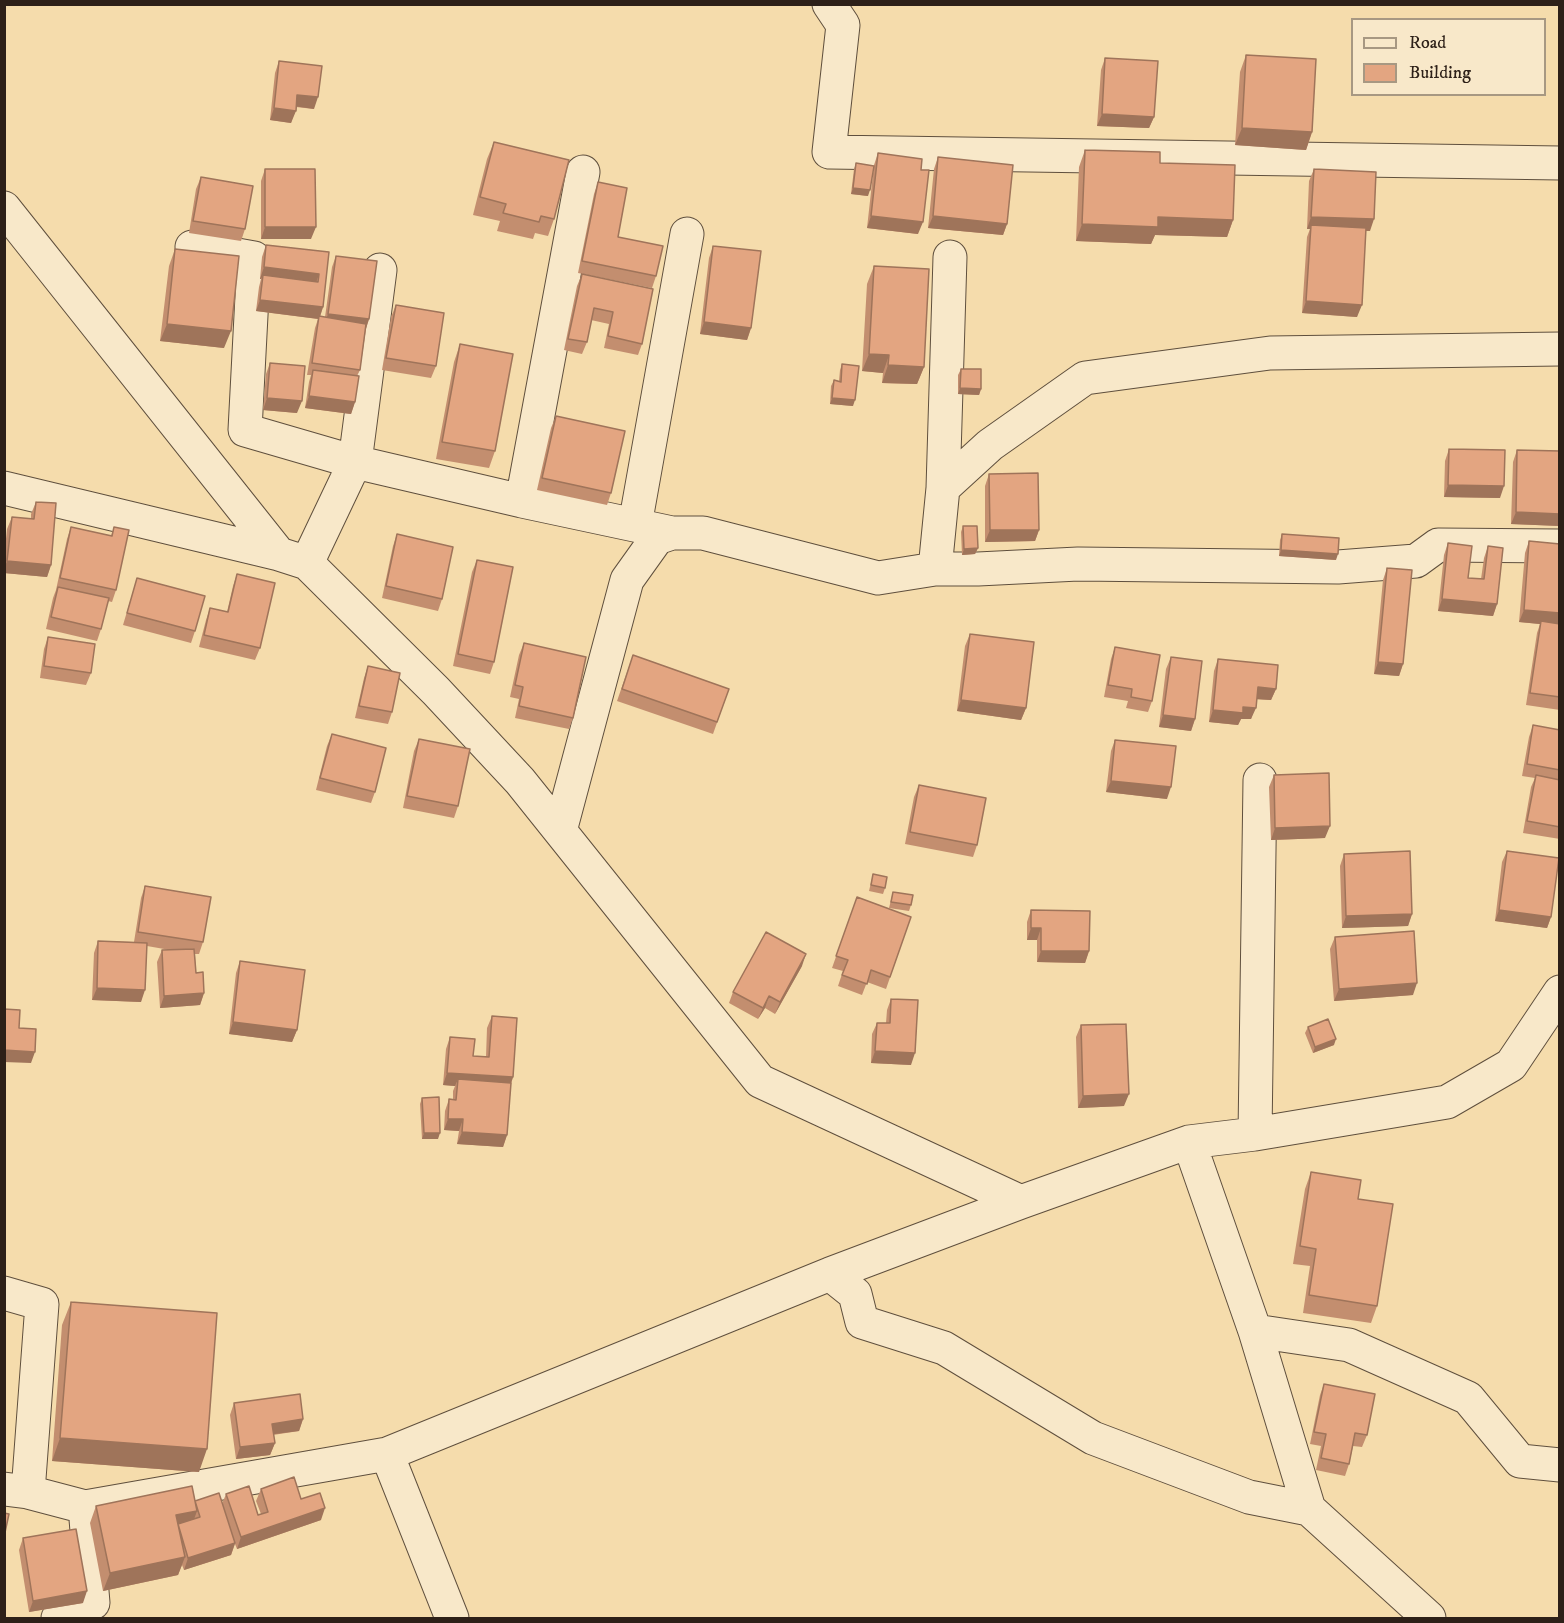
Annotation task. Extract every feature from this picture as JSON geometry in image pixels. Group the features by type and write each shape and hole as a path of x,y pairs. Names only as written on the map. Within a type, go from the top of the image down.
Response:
{"street":[{"path":"829,4 843,25 829,152 1560,163"},
{"path":"522,501 583,172"},
{"path":"4,208 293,559 444,699 520,781 760,1081 1021,1202"},
{"path":"635,525 687,234"},
{"path":"192,247 254,258 245,430 355,462 522,501 672,533 703,533 878,578 935,569 1078,564 1338,567 1416,561 1438,545 1560,546"},
{"path":"935,569 943,488 950,256"},
{"path":"293,559 355,462 380,270"},
{"path":"943,488 990,445 1085,378 1270,353 1560,349"},
{"path":"4,488 293,559"},
{"path":"560,831 627,580 657,538 672,533"},
{"path":"1256,1134 1260,780"},
{"path":"4,1293 42,1304 16,1490 86,1507 387,1454 830,1274 1021,1202 1190,1142 1256,1134 1447,1102 1511,1065 1560,992"},
{"path":"1190,1142 1256,1331 1309,1509"},
{"path":"830,1274 855,1294 862,1322 944,1348 1093,1438 1249,1497 1309,1509 1429,1618"},
{"path":"1256,1331 1349,1345 1468,1398 1520,1461 1560,1465"},
{"path":"387,1454 452,1618"},
{"path":"58,1618 93,1603 86,1507"}],"building":[{"path":"1246,55 1316,59 1312,132 1242,128"},
{"path":"1105,58 1158,61 1154,117 1102,114"},
{"path":"279,61 322,66 318,97 297,95 296,111 274,108"},
{"path":"494,142 569,160 554,219 541,216 539,222 503,213 506,204 480,197"},
{"path":"1085,150 1160,152 1160,163 1235,165 1233,220 1158,217 1158,227 1082,224"},
{"path":"878,153 922,159 921,170 929,170 923,222 871,216"},
{"path":"938,157 1013,165 1007,224 933,216"},
{"path":"856,163 874,166 870,190 853,188"},
{"path":"265,169 315,169 316,227 265,227"},
{"path":"1314,169 1376,172 1374,219 1311,217"},
{"path":"201,177 253,186 245,229 193,221"},
{"path":"598,182 627,188 618,237 663,246 656,276 582,261"},
{"path":"1311,225 1366,228 1362,305 1306,301"},
{"path":"266,245 329,252 323,307 260,300 263,275 318,282 319,274 264,267"},
{"path":"713,246 761,251 751,328 704,322"},
{"path":"175,249 239,256 231,331 167,324"},
{"path":"336,256 377,261 369,319 328,314"},
{"path":"874,266 929,269 924,367 888,365 889,355 869,354"},
{"path":"582,274 653,289 642,344 608,336 613,312 594,308 587,342 568,339"},
{"path":"396,305 444,313 436,366 386,358"},
{"path":"319,316 366,324 360,370 312,363"},
{"path":"460,344 513,354 495,451 442,442"},
{"path":"270,363 305,366 302,401 267,398"},
{"path":"842,364 859,366 855,400 832,398 834,380 841,382"},
{"path":"961,369 981,369 981,389 960,388"},
{"path":"313,370 359,376 355,402 309,396"},
{"path":"556,416 625,431 611,493 542,478"},
{"path":"1449,449 1505,450 1504,486 1448,485"},
{"path":"1517,450 1560,451 1560,514 1516,512"},
{"path":"1038,473 1039,530 990,530 989,474"},
{"path":"36,502 56,503 51,565 7,561 12,517 34,519"},
{"path":"963,526 977,526 978,548 964,549"},
{"path":"71,527 112,536 114,527 129,530 116,590 60,578"},
{"path":"397,534 453,547 442,599 386,586"},
{"path":"1282,534 1339,538 1338,554 1281,550"},
{"path":"1529,541 1560,544 1560,613 1524,610"},
{"path":"1448,543 1472,546 1468,578 1484,579 1488,546 1503,548 1497,604 1442,599"},
{"path":"477,560 513,567 494,662 458,654"},
{"path":"1387,568 1412,570 1403,664 1378,662"},
{"path":"237,574 275,583 260,648 204,635 210,608 228,612"},
{"path":"137,578 205,596 195,631 127,613"},
{"path":"58,587 109,598 101,629 51,617"},
{"path":"1541,621 1560,624 1560,697 1530,693"},
{"path":"970,634 1034,642 1026,708 961,700"},
{"path":"48,637 95,644 91,673 44,666"},
{"path":"524,643 586,657 573,718 519,706 523,687 515,685"},
{"path":"1115,647 1160,655 1152,701 1131,697 1132,689 1108,685"},
{"path":"633,655 729,689 717,722 622,689"},
{"path":"1171,657 1202,661 1195,719 1163,715"},
{"path":"1218,659 1278,665 1276,689 1258,687 1256,708 1243,707 1243,713 1213,710"},
{"path":"368,666 400,673 392,712 359,706"},
{"path":"1533,725 1560,730 1560,770 1527,764"},
{"path":"332,734 386,748 375,792 320,778"},
{"path":"419,739 470,749 458,806 407,796"},
{"path":"1115,740 1176,746 1171,787 1111,781"},
{"path":"1329,773 1330,826 1275,828 1274,775"},
{"path":"1536,775 1560,780 1560,827 1527,821"},
{"path":"919,785 986,798 977,845 910,832"},
{"path":"1410,851 1412,914 1346,916 1344,854"},
{"path":"1507,851 1559,858 1551,917 1499,910"},
{"path":"873,874 887,877 885,888 871,885"},
{"path":"145,886 211,897 203,942 138,932"},
{"path":"893,892 913,895 911,905 891,902"},
{"path":"857,897 911,917 890,977 871,970 867,984 842,975 848,960 836,956"},
{"path":"1031,910 1090,911 1089,951 1041,951 1041,928 1031,928"},
{"path":"1414,931 1417,983 1339,989 1335,937"},
{"path":"766,932 806,954 780,1002 769,996 763,1008 733,992"},
{"path":"98,941 147,943 145,990 97,988"},
{"path":"194,949 196,973 203,972 204,993 164,996 162,950"},
{"path":"240,961 305,970 297,1030 233,1022"},
{"path":"891,999 918,1000 915,1053 875,1051 877,1023 890,1023"},
{"path":"4,1009 20,1010 19,1028 36,1029 35,1052 4,1050"},
{"path":"492,1016 517,1018 513,1077 447,1073 450,1037 475,1039 473,1056 489,1057"},
{"path":"1328,1019 1336,1039 1315,1047 1308,1027"},
{"path":"1126,1024 1129,1094 1083,1096 1081,1025"},
{"path":"458,1079 511,1083 507,1135 462,1132 463,1119 448,1119 449,1099 456,1100"},
{"path":"439,1097 440,1133 424,1133 422,1098"},
{"path":"1311,1172 1361,1180 1358,1199 1393,1204 1377,1306 1309,1295 1316,1249 1300,1246"},
{"path":"71,1302 217,1313 207,1449 60,1438"},
{"path":"1324,1384 1375,1394 1367,1435 1355,1433 1349,1464 1321,1458 1326,1434 1314,1432"},
{"path":"300,1394 303,1419 272,1424 275,1443 240,1447 234,1403"},
{"path":"294,1477 301,1499 320,1493 325,1508 241,1537 226,1494 249,1486 258,1515 268,1512 261,1489"},
{"path":"192,1486 197,1511 176,1515 185,1557 110,1573 96,1506"},
{"path":"219,1493 235,1543 188,1558 178,1524 200,1517 195,1501"},
{"path":"4,1513 9,1514 4,1537"},
{"path":"76,1529 87,1591 33,1601 23,1538"}]}
